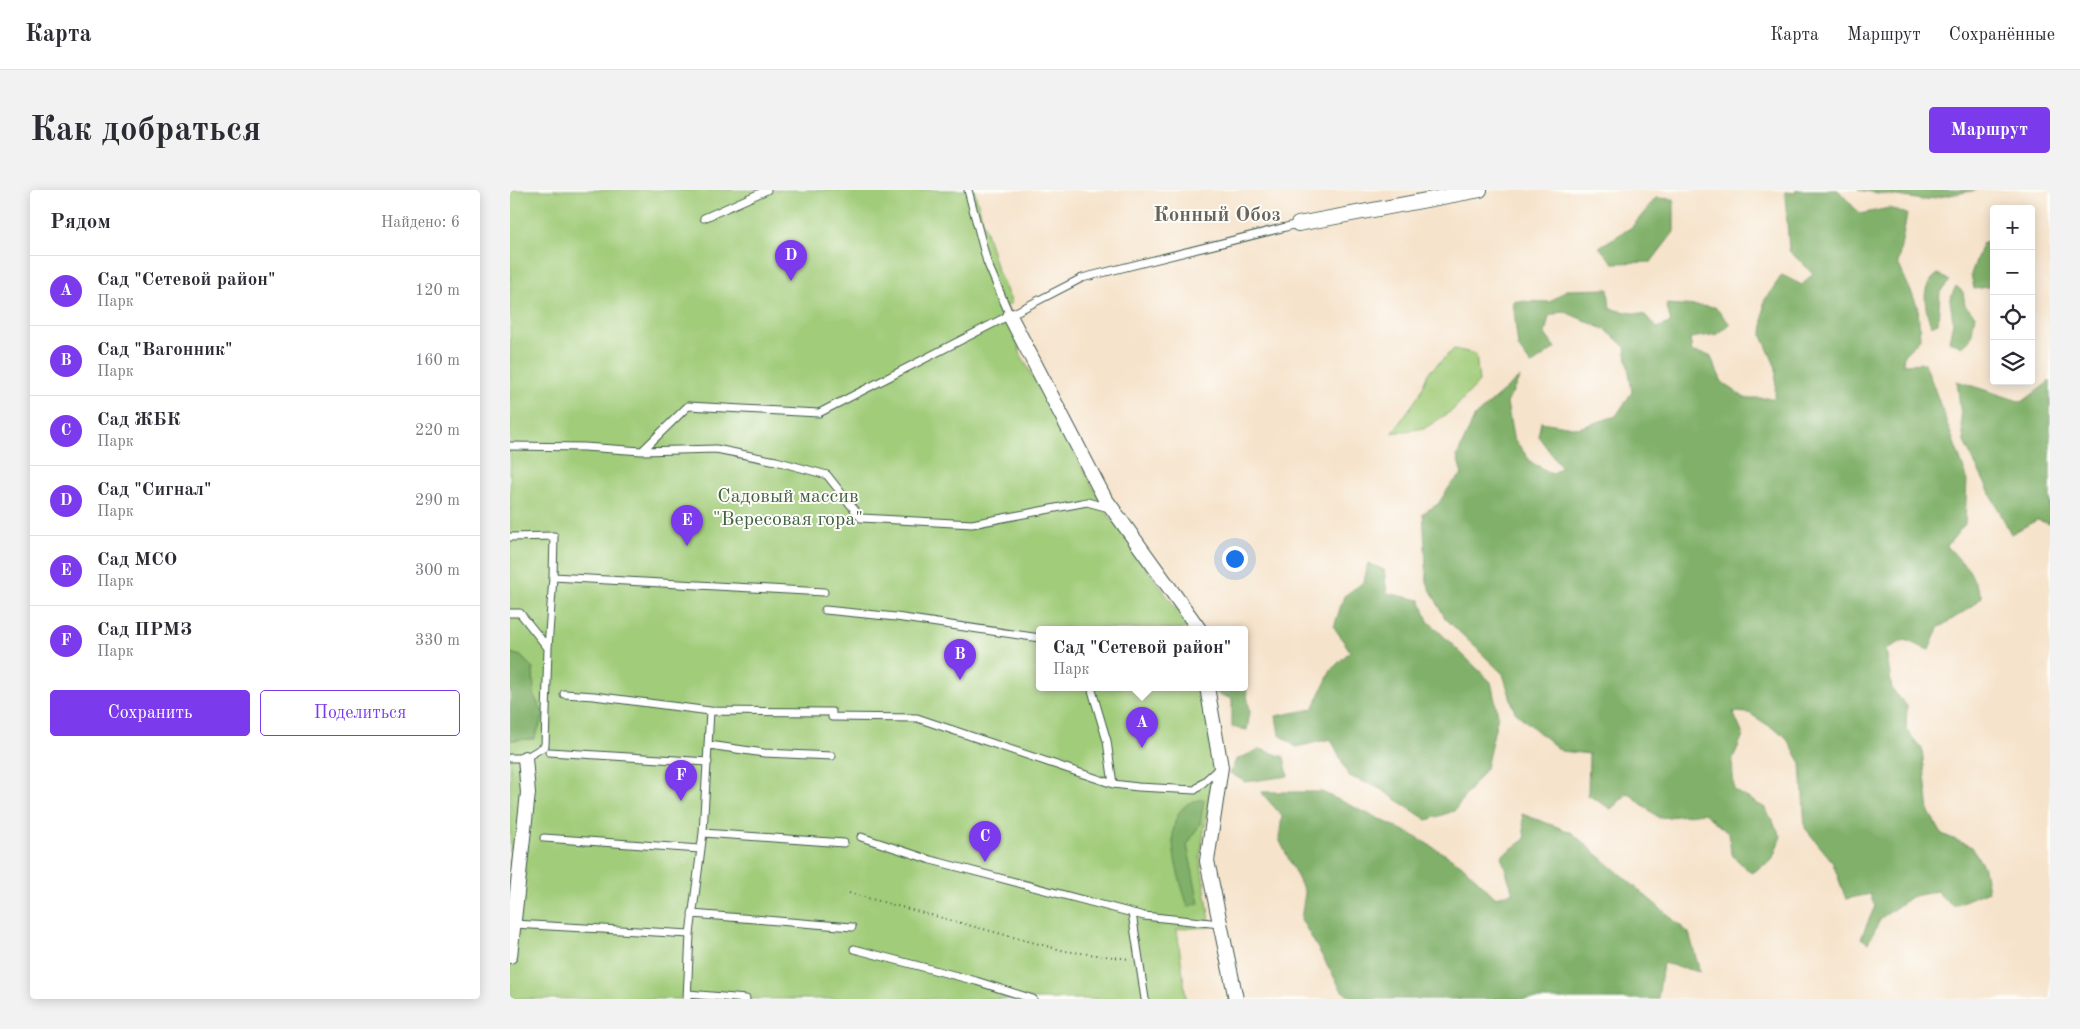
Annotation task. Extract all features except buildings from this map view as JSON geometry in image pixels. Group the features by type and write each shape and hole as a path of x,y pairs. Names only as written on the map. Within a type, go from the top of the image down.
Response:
{"street":[{"path":"1298,224 1480,190"},
{"path":"1010,316 1104,497 1197,626"},
{"path":"1207,691 1221,767 1207,861 1236,999"},
{"path":"510,946 514,924 518,852 528,793 525,758"}],"lane":[{"path":"704,218 767,190"},
{"path":"968,190 987,262 1010,316"},
{"path":"642,451 688,406 819,413 1082,278 1298,224"},
{"path":"510,446 584,446 642,451 716,449 776,461 827,475 861,518 972,524 1087,502 1112,509"},
{"path":"510,536 554,536 545,746 525,758 510,758"},
{"path":"553,577 824,592"},
{"path":"825,610 955,624 1036,639"},
{"path":"510,613 520,613 548,648"},
{"path":"1092,691 1107,741 1113,784"},
{"path":"564,694 710,711 918,718 1113,784 1138,787 1196,790 1221,767"},
{"path":"710,711 703,833 690,934 687,996 746,999"},
{"path":"709,745 764,753 832,756"},
{"path":"550,752 708,762"},
{"path":"703,833 844,843"},
{"path":"861,837 931,860 1144,916 1220,924"},
{"path":"544,838 700,849"},
{"path":"1132,913 1145,999"},
{"path":"692,914 852,927"},
{"path":"514,924 690,934"},
{"path":"854,949 976,981 1033,999"}],"path":[{"path":"849,893 1065,951 1139,960"}],"green space":[{"name":"Садовый массив \"Вересовая гора\"","path":"510,190 974,190 997,269 1012,303 1007,305 1021,355 1109,516 1189,626 1036,626 1036,691 1203,691 1214,766 1200,858 1211,927 1177,929 1186,999 510,999 510,740 534,739 544,715 534,696 533,669 521,656 510,653"},
{"path":"1796,190 1838,190 1860,214 1889,208 1907,214 1898,263 1918,307 1920,339 1904,355 1903,364 1925,363 1967,478 1965,524 1947,546 1969,570 1982,597 1967,610 1938,628 1929,650 1905,640 1886,649 1892,689 1907,706 1906,730 1922,749 1929,812 1942,834 1972,847 1984,868 1988,891 1952,906 1936,891 1911,897 1881,918 1868,943 1861,938 1875,906 1870,894 1846,899 1832,861 1805,828 1801,763 1785,736 1749,713 1733,712 1743,735 1732,761 1734,790 1765,808 1781,836 1772,860 1751,873 1731,854 1729,834 1704,813 1659,818 1628,793 1611,809 1588,795 1589,754 1561,751 1515,712 1503,674 1445,618 1427,583 1423,513 1438,504 1452,483 1462,475 1457,456 1475,416 1520,377 1507,403 1513,437 1531,462 1552,474 1561,467 1538,436 1541,422 1579,428 1616,416 1632,392 1625,347 1606,330 1563,311 1549,316 1545,334 1555,348 1531,365 1518,347 1513,301 1550,302 1566,290 1608,289 1610,309 1645,315 1657,328 1671,322 1666,304 1715,307 1730,324 1718,334 1690,338 1692,352 1710,355 1722,382 1745,398 1775,398 1776,368 1762,336 1764,301 1782,275 1802,285 1813,273 1789,251 1785,192 1796,193"},
{"path":"1858,190 1977,190 1923,200"},
{"path":"1656,198 1674,199 1674,232 1651,262 1613,263 1599,247 1632,227"},
{"path":"1990,241 1990,287 1974,289 1971,274 1982,244"},
{"path":"1938,274 1950,281 1940,292 1938,323 1931,326 1925,298 1928,285"},
{"path":"1956,286 1963,292 1965,305 1975,315 1971,338 1962,347 1949,341 1953,322 1950,299"},
{"path":"1454,349 1476,354 1479,382 1453,410 1425,428 1392,433 1420,394 1428,373"},
{"path":"1957,381 2022,402 2050,381 2050,524 2037,520 2011,534 1964,442"},
{"path":"1368,563 1384,570 1387,593 1420,600 1428,621 1491,682 1498,715 1486,768 1454,811 1427,820 1379,788 1349,776 1331,739 1296,747 1279,734 1276,716 1313,709 1331,670 1350,651 1334,627 1344,596 1364,582"},
{"path":"510,653 521,656 533,669 534,696 544,715 534,739 510,740"},
{"path":"1246,691 1250,712 1247,730 1232,727 1232,699 1214,692"},
{"path":"1260,749 1284,757 1288,776 1245,782 1230,773 1236,760"},
{"path":"1261,792 1322,792 1411,834 1461,864 1495,897 1513,893 1501,856 1525,839 1522,814 1571,832 1689,933 1700,972 1663,963 1658,999 1354,999 1342,991 1301,919 1305,893 1279,839 1282,816"},
{"path":"1204,799 1200,824 1187,845 1199,903 1188,907 1180,882 1174,852 1173,837 1175,823 1180,812 1189,803"}],"place":[{"name":"Сад \"Сигнал\"","path":"791,281"},
{"name":"Сад МСО","path":"687,546"},
{"name":"Сад \"Вагонник\"","path":"960,680"},
{"name":"Сад \"Сетевой район\"","path":"1142,748"},
{"name":"Сад ПРМЗ","path":"681,801"},
{"name":"Сад ЖБК","path":"985,862"}],"district":[{"name":"Конный Обоз","path":"1217,215"}]}
